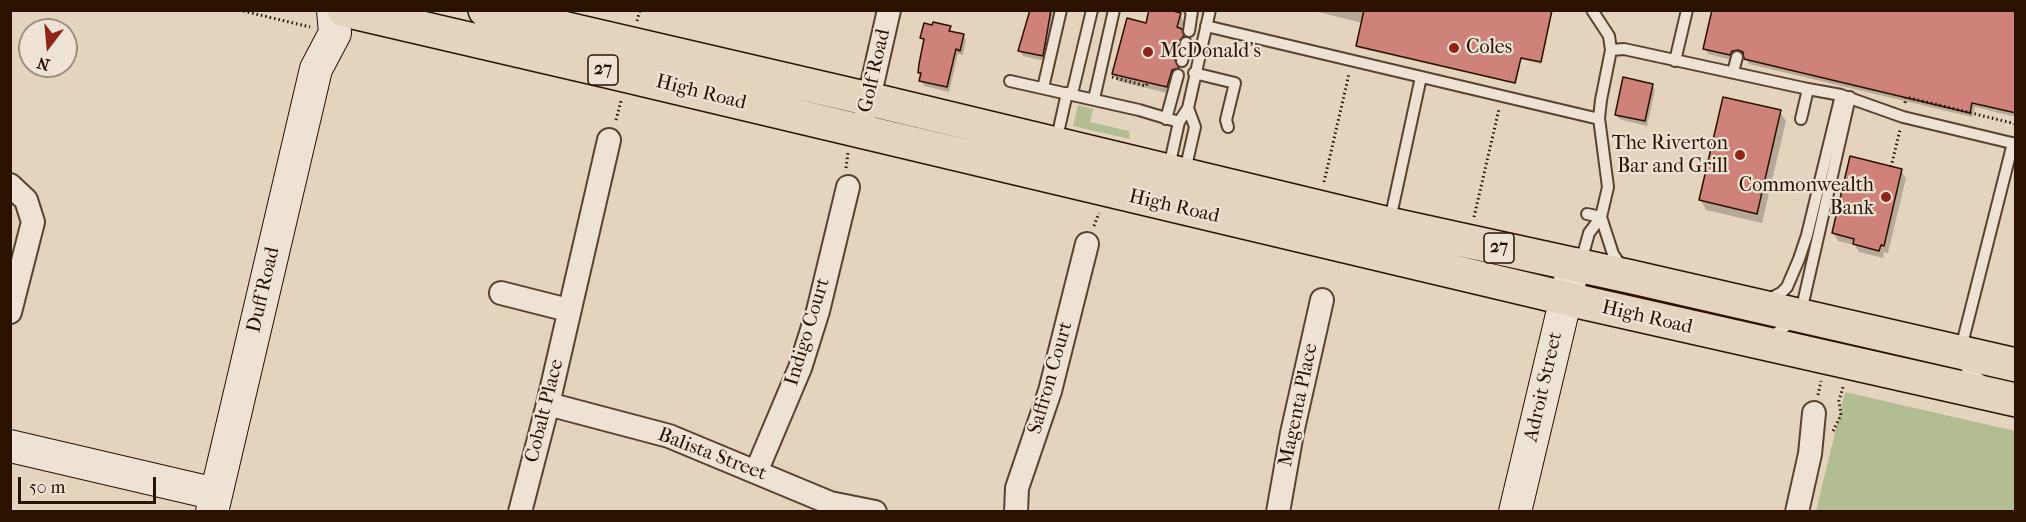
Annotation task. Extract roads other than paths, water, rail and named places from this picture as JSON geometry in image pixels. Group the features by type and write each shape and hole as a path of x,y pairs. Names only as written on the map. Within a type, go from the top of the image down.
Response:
{"main road":[{"name":"High Road","path":"344,10 861,132 1129,191 1270,230 2010,399"},
{"name":"High Road","path":"485,10 869,99 1055,145 1174,179 1632,277 2016,365"}],"street":[{"name":"Duff Road","path":"214,503 316,69 315,28 332,10"},
{"name":"Golf Road","path":"861,132 889,10"},
{"name":"Cobalt Place","path":"520,512 548,404 609,140"},
{"path":"10,185 26,200 33,222 10,312"},
{"name":"Indigo Court","path":"756,472 803,359 818,311 848,187"},
{"name":"Saffron Court","path":"1016,512 1017,488 1050,391 1087,244"},
{"name":"Adroit Street","path":"1515,512 1582,266"},
{"path":"501,293 568,310"},
{"name":"Magenta Place","path":"1278,512 1292,433 1322,300"},
{"name":"Adroit Street","path":"1532,512 1573,300"},
{"name":"Balista Street","path":"548,404 669,436 830,503 875,512"},
{"path":"1797,512 1810,454 1814,413"},
{"path":"10,446 214,503"}],"lane":[{"path":"1043,88 1061,10"},
{"path":"1055,145 1092,10"},
{"path":"1094,99 1114,10"},
{"path":"1174,179 1171,158 1179,122 1188,108 1210,10"},
{"path":"1582,266 1589,233 1601,217 1608,187 1603,167 1599,118 1611,50 1609,36 1592,10"},
{"path":"1675,61 1687,10"},
{"path":"1189,31 1192,11"},
{"path":"1206,26 1599,118"},
{"path":"1182,61 1186,43"},
{"path":"1611,50 1624,49 1846,96 1929,129 1972,139 2014,143 1958,353"},
{"path":"1733,72 1737,57"},
{"path":"1166,118 1178,77 1235,83 1226,120 1228,127"},
{"path":"1389,224 1421,77"},
{"path":"1010,81 1094,99 1179,122"},
{"path":"1801,119 1808,89"},
{"path":"1753,305 1781,293 1787,287 1793,274 1807,235 1846,96"},
{"path":"1759,343 1776,335 1800,316 1846,96"},
{"path":"1174,179 1187,162 1195,127 1188,108"},
{"path":"1206,201 1235,212 1270,230"},
{"path":"1587,214 1601,217"},
{"path":"1601,217 1617,261 1632,277"},
{"name":"High Road","path":"1958,353 1969,372 2010,399"}],"place":[{"name":"Coles","path":"1454,48"},
{"name":"McDonald's","path":"1148,52"},
{"name":"The Riverton Bar and Grill","path":"1740,155"},
{"name":"Commonwealth Bank","path":"1886,197"}]}
